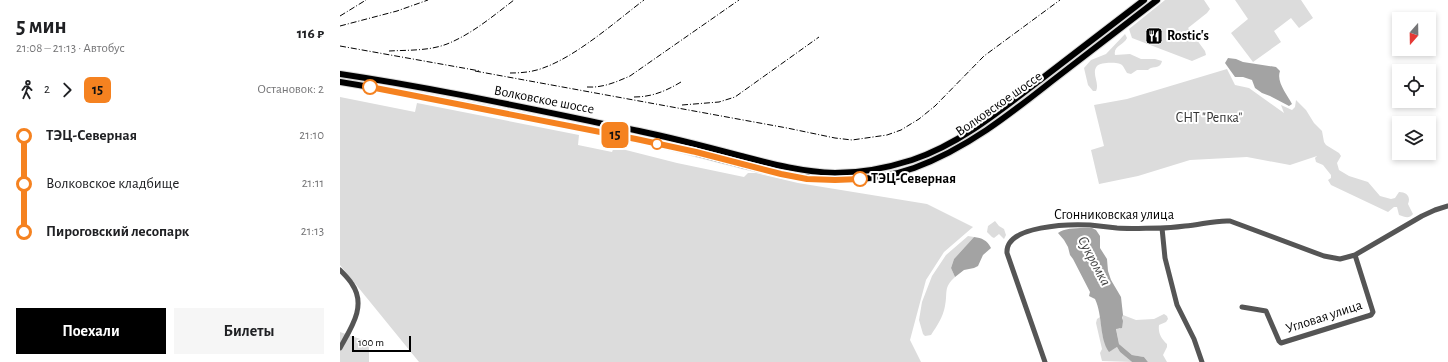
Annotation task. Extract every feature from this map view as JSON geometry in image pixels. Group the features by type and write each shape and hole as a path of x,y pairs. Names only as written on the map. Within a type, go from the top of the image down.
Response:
{"main road":[{"name":"Волковское шоссе","path":"340,74 600,123 673,139 782,167 835,173 860,172 924,156 961,136 1011,102 1144,0"},
{"name":"Волковское шоссе","path":"340,82 393,91 643,141 807,179 861,179 888,175 913,168 966,144 1016,109 1157,0"}],"street":[{"name":"Сгонниковская улица","path":"1045,362 1008,258 1007,247 1013,239 1023,233 1045,228 1089,225 1116,228 1162,228 1230,221 1324,256 1340,259 1355,255 1422,216 1448,206"},
{"path":"1162,228 1164,258 1177,305 1194,339 1202,362"},
{"name":"Угловая улица","path":"1242,307 1266,311 1281,343 1371,315 1373,312 1355,255"},
{"path":"340,270 352,284 358,295 359,305 356,317 340,348"}],"green space":[{"path":"1165,0 1204,0 1210,9 1188,28 1205,51 1206,55 1192,61 1132,38 1129,29"},
{"path":"1235,0 1301,0 1313,18 1299,28 1291,18 1274,31 1281,42 1253,62 1231,33 1248,19"},
{"path":"1125,34 1127,38 1117,48 1115,55 1130,54 1141,59 1155,59 1162,61 1160,66 1148,70 1137,70 1131,74 1127,73 1123,66 1117,63 1099,65 1095,69 1097,88 1096,91 1093,91 1088,85 1084,68 1091,60 1106,54"},
{"name":"СНТ \"Репка\"","path":"1227,69 1235,85 1249,88 1284,113 1281,105 1292,110 1295,107 1296,100 1306,110 1314,123 1322,131 1326,145 1339,153 1341,156 1337,163 1339,170 1349,176 1368,182 1380,196 1391,199 1395,198 1399,192 1408,195 1408,204 1413,214 1408,217 1399,215 1397,207 1394,207 1388,212 1331,185 1328,180 1331,178 1331,175 1323,165 1316,162 1315,158 1317,156 1290,165 1247,157 1190,160 1138,176 1099,184 1091,150 1104,146 1094,105 1127,99"},
{"path":"340,97 415,112 417,103 579,135 578,145 612,152 614,147 677,163 744,177 748,173 756,173 798,183 927,204 973,227 944,252 926,280 910,340 921,362 419,362 340,265"},
{"path":"995,221 1004,229 1006,235 1004,239 999,234 994,238 987,232 988,226"},
{"path":"968,236 974,237 954,259 951,268 955,277 947,287 945,306 938,325 931,335 925,336 919,320 922,302 932,276 946,255"},
{"path":"1164,314 1168,319 1166,322 1159,325 1159,330 1160,335 1167,344 1163,355 1167,362 1148,362 1144,357 1132,355 1119,344 1116,328 1120,329 1123,315 1136,320 1154,319"},
{"path":"1100,317 1103,337 1112,350 1117,347 1120,352 1132,362 1102,361 1100,353 1102,349 1096,323 1097,319"},
{"path":"340,332 369,342 369,362 340,362"}],"water":[{"path":"1228,58 1276,67 1280,71 1279,79 1281,84 1292,104 1289,106 1262,93 1255,88 1252,80 1243,77 1235,77 1225,63"},
{"name":"Сукромка","path":"1092,228 1096,230 1100,236 1100,248 1107,259 1108,271 1111,280 1121,297 1123,315 1122,328 1116,329 1119,344 1132,355 1144,357 1148,362 1132,362 1120,352 1117,347 1109,352 1102,334 1099,312 1095,299 1089,296 1090,292 1070,255 1068,247 1058,233 1070,229"},
{"path":"974,237 984,240 991,248 983,255 978,266 964,270 955,277 951,268 954,259"}],"railway":[{"path":"340,16 366,0"},
{"path":"340,26 397,11 428,0"},
{"path":"389,51 425,49 447,44 474,30 514,0"},
{"path":"510,73 527,72 556,63 595,38 644,0"},
{"path":"587,87 604,86 630,76 739,0"},
{"path":"475,71 852,140 887,135 901,130 919,119 935,106 984,56 1060,0"},
{"path":"682,105 719,102 735,97 819,37"},
{"path":"340,46 480,71"},
{"path":"634,97 659,93 681,82"}],"bus line":[{"name":"15","path":"370,87 636,139 807,179 860,179"}],"place":[{"name":"Rostic's","path":"1154,36"},
{"name":"ТЭЦ-Северная","path":"860,179"}]}
